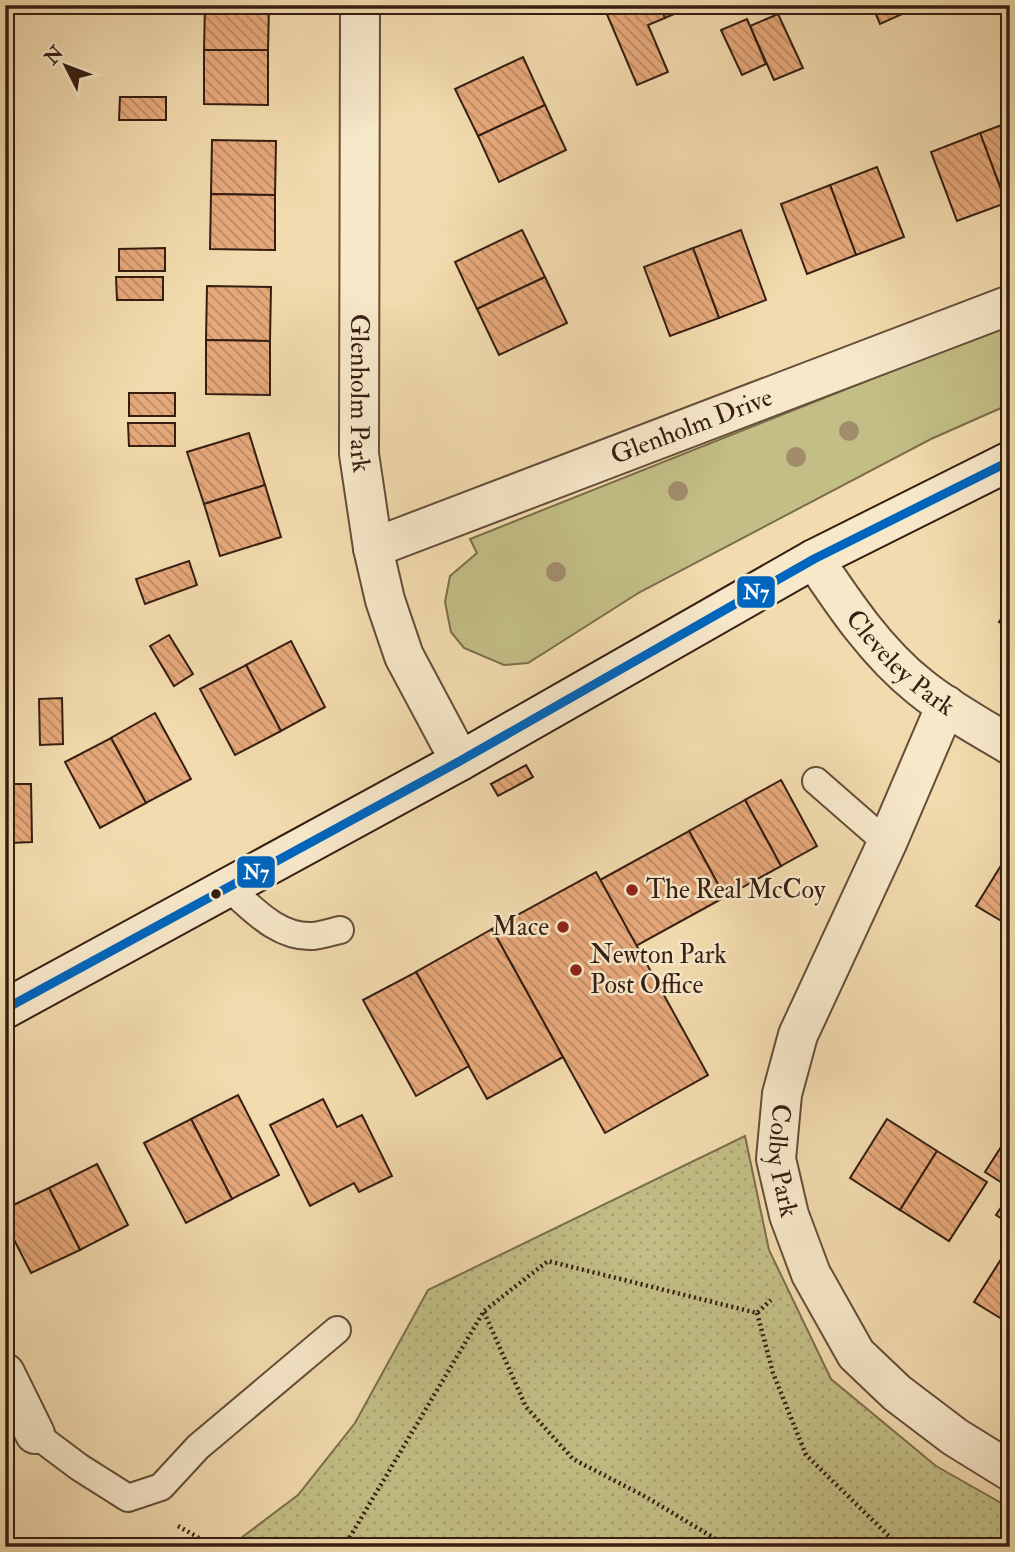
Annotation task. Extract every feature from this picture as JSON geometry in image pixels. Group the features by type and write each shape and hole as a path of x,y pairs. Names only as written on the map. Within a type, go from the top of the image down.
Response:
{"street":[{"name":"Glenholm Park","path":"360,5 359,454 373,548 385,600 404,656 460,761"},
{"name":"Glenholm Drive","path":"373,548 1010,305"},
{"path":"5,1009 460,761 814,559 1010,461"},
{"name":"Cleveley Park","path":"814,559 878,646 919,687 1010,745"},
{"name":"Colby Park","path":"946,705 887,843 798,1035 782,1094 776,1159 789,1214 811,1274 856,1354 897,1393 955,1437 1010,1471"},
{"path":"5,1373 35,1434"}],"lane":[{"path":"816,781 887,843"},
{"path":"229,888 267,922 292,934 312,936 340,930"},
{"path":"35,1434 79,1467 128,1498 161,1487 198,1447 337,1330"}],"path":[{"path":"344,1547 484,1311 548,1261 757,1313"},
{"path":"757,1313 786,1286 811,1274"},
{"path":"484,1311 526,1408 573,1459 646,1497 729,1547"},
{"path":"757,1313 773,1373 806,1455 900,1547"}],"shaded area":[{"path":"1010,324 1010,404 931,439 640,592 528,663 504,665 464,648 451,632 445,602 450,576 477,553 470,539"},
{"path":"745,1136 769,1250 831,1379 936,1466 1010,1508 1010,1547 229,1547 298,1495 355,1423 428,1290"}],"building":[{"path":"205,5 269,5 268,50 204,50"},
{"path":"603,5 660,5 665,18 648,25 668,72 637,85"},
{"path":"660,5 695,5 665,18"},
{"path":"872,5 907,5 909,11 880,24"},
{"path":"778,14 803,68 774,80 750,26"},
{"path":"747,19 766,64 742,75 721,30"},
{"path":"204,50 268,50 268,105 204,104"},
{"path":"523,57 545,105 478,136 455,89"},
{"path":"120,97 166,97 166,120 119,120"},
{"path":"545,105 566,150 499,182 478,136"},
{"path":"1010,122 1010,201 1006,203 980,133"},
{"path":"980,133 1006,203 957,221 931,152"},
{"path":"212,140 276,141 275,195 211,194"},
{"path":"877,167 904,237 856,255 830,185"},
{"path":"830,185 856,255 807,274 781,204"},
{"path":"211,194 275,195 275,250 210,249"},
{"path":"522,230 545,277 477,309 455,262"},
{"path":"741,230 766,300 719,318 693,248"},
{"path":"165,248 165,271 119,271 119,249"},
{"path":"693,248 719,318 670,336 644,267"},
{"path":"116,277 163,277 163,300 117,300"},
{"path":"545,277 567,323 499,355 477,309"},
{"path":"207,286 271,287 270,341 206,340"},
{"path":"206,340 270,341 270,395 206,394"},
{"path":"129,393 175,393 175,416 129,416"},
{"path":"128,423 175,423 175,446 129,446"},
{"path":"249,433 265,485 204,504 187,452"},
{"path":"265,485 281,537 220,556 204,504"},
{"path":"189,561 197,585 145,604 136,579"},
{"path":"1010,606 1010,629 999,622"},
{"path":"169,635 193,674 174,686 150,646"},
{"path":"291,641 325,707 281,731 246,665"},
{"path":"246,665 281,731 235,755 200,689"},
{"path":"62,698 63,744 40,745 39,699"},
{"path":"155,713 191,779 146,803 111,738"},
{"path":"111,738 146,803 100,828 65,762"},
{"path":"526,765 533,777 498,796 491,784"},
{"path":"781,780 817,846 781,866 745,800"},
{"path":"8,784 31,784 32,842 10,843"},
{"path":"745,800 781,866 725,897 689,831"},
{"path":"689,831 725,897 636,946 600,880"},
{"path":"1010,851 1010,926 976,906"},
{"path":"596,872 708,1075 605,1133 492,929"},
{"path":"492,929 563,1057 487,1099 416,972"},
{"path":"416,972 469,1066 416,1096 363,1000"},
{"path":"238,1095 279,1175 232,1199 191,1119"},
{"path":"323,1099 337,1127 362,1115 392,1176 359,1192 354,1183 310,1206 270,1125"},
{"path":"191,1119 232,1199 186,1223 144,1143"},
{"path":"887,1119 937,1151 900,1210 850,1178"},
{"path":"1010,1133 1010,1188 985,1172"},
{"path":"937,1151 987,1182 949,1241 900,1210"},
{"path":"97,1164 128,1225 80,1250 49,1188"},
{"path":"49,1188 80,1250 31,1273 5,1222 5,1209"},
{"path":"1010,1194 1010,1224 996,1215"},
{"path":"1010,1245 1010,1324 974,1302"}],"transit line":[{"name":"N7","path":"5,1009 460,761 814,559 1010,461"}],"place":[{"name":"The Real McCoy","path":"632,890"},
{"name":"Mace","path":"563,927"},
{"name":"Newton Park Post Office","path":"576,970"}]}
